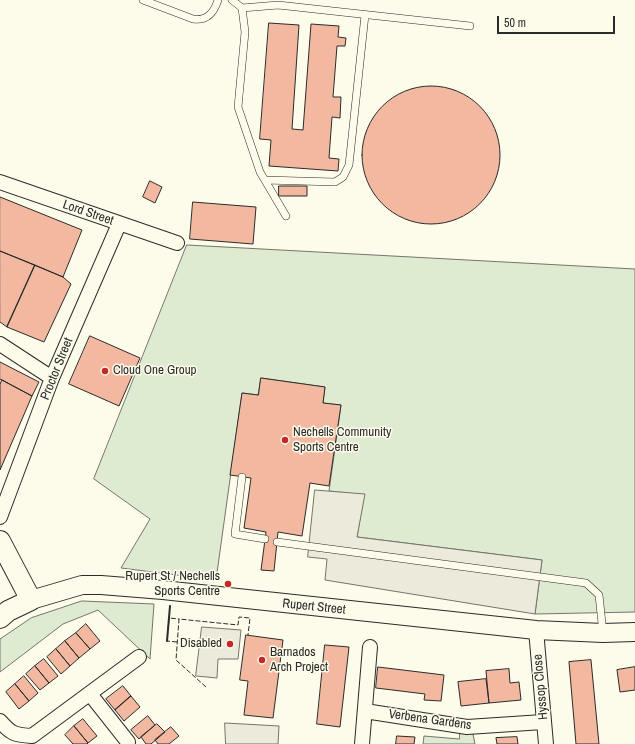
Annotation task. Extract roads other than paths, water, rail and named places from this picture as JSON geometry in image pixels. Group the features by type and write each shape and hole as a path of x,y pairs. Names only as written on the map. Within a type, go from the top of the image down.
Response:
{"main road":[{"path":"0,541 11,558 31,600"},
{"name":"Rupert Street","path":"0,618 31,600"}],"street":[{"name":"Lord Street","path":"0,182 177,243"},
{"name":"Proctor Street","path":"0,516 52,378 119,224"},
{"path":"0,344 52,378"},
{"name":"Rupert Street","path":"31,600 82,585 101,585 163,590 536,630 603,633 635,632"},
{"name":"Hyssop Close","path":"536,630 546,744"},
{"path":"362,744 370,647"},
{"path":"0,721 9,732 19,736 32,736 139,657"},
{"path":"90,694 128,742"},
{"name":"Verbena Gardens","path":"365,711 467,727 543,722"}],"lane":[{"path":"143,0 193,19 201,20 209,16 215,8 218,0"},
{"path":"232,0 242,8 278,5 470,26"},
{"path":"242,8 245,32 238,107 258,165 286,216"},
{"path":"265,180 335,182 343,177 350,165 366,15"},
{"path":"242,477 235,534 266,539"},
{"path":"277,542 586,583 599,595 603,633"}],"place":[{"name":"Cloud One Group","path":"105,371"},
{"name":"Nechells Community Sports Centre","path":"285,440"},
{"name":"Rupert St / Nechells Sports Centre","path":"228,584"},
{"name":"Disabled","path":"230,644"},
{"name":"Barnados Arch Project","path":"262,660"}]}
